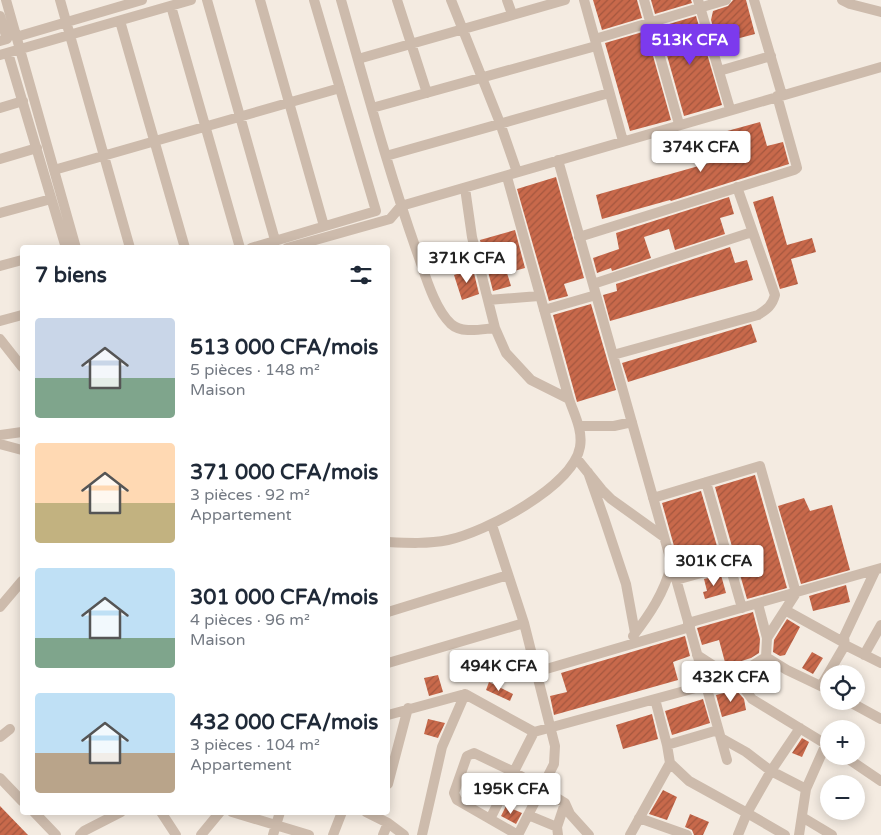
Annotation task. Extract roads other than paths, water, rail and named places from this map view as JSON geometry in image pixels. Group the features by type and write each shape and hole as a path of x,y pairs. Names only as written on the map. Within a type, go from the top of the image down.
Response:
{"street":[{"path":"6,0 75,245"},
{"path":"60,0 129,245"},
{"path":"16,36 66,22 114,4 142,0"},
{"path":"65,245 23,101 4,54 192,0"},
{"path":"207,0 276,240"},
{"path":"260,0 324,226"},
{"path":"260,245 376,211 314,0"},
{"path":"342,0 401,206 441,313 459,330 495,328"},
{"path":"397,0 427,93"},
{"path":"451,0 500,123 517,172"},
{"path":"507,0 512,14"},
{"path":"584,0 623,141"},
{"path":"644,0 679,124"},
{"path":"372,108 482,78 595,42 651,23 699,3 726,0"},
{"path":"579,237 797,168 770,56 754,0"},
{"path":"842,0 881,12"},
{"path":"358,59 561,1"},
{"path":"699,3 730,109"},
{"path":"171,6 239,245"},
{"path":"0,16 7,39 0,41"},
{"path":"120,21 184,245"},
{"path":"719,71 770,56"},
{"path":"299,245 390,219 401,206 507,177 517,172 730,109 881,67"},
{"path":"54,170 340,88"},
{"path":"386,156 610,93"},
{"path":"0,108 23,101"},
{"path":"0,159 36,148"},
{"path":"558,160 727,760"},
{"path":"390,542 429,543 459,537 492,525 520,509 548,489 569,470 577,459 581,438 579,426 569,399 539,296 507,177"},
{"path":"613,355 758,315 770,308 775,295 737,187"},
{"path":"465,188 472,237 495,328 506,353 531,380 569,399"},
{"path":"0,214 51,198"},
{"path":"544,310 752,232"},
{"path":"0,266 20,261"},
{"path":"488,300 539,296"},
{"path":"0,321 20,316"},
{"path":"0,339 20,364"},
{"path":"579,426 614,426 632,422"},
{"path":"0,434 20,432"},
{"path":"0,444 20,449"},
{"path":"577,459 611,499 664,537"},
{"path":"653,498 760,466 796,593 768,638"},
{"path":"588,472 626,584 635,633"},
{"path":"706,482 742,608"},
{"path":"492,525 524,623 555,746 554,764 542,788 518,835 454,797 467,756 474,753 514,772 542,788 565,803 570,814 589,835"},
{"path":"625,646 662,594 672,564"},
{"path":"676,580 730,565"},
{"path":"536,672 625,646 742,608 878,570"},
{"path":"835,665 878,570"},
{"path":"390,611 508,574"},
{"path":"0,607 20,583"},
{"path":"758,604 768,638 766,657"},
{"path":"785,610 881,663"},
{"path":"390,661 524,623"},
{"path":"864,655 881,625"},
{"path":"697,655 740,683 752,699 820,741"},
{"path":"390,713 465,694 534,732 732,678 766,657"},
{"path":"766,657 787,670 820,686"},
{"path":"422,835 442,747 465,694"},
{"path":"655,698 670,763 690,781 785,835"},
{"path":"390,776 408,708"},
{"path":"864,710 881,719"},
{"path":"0,736 10,728"},
{"path":"738,835 747,813 771,771 800,728"},
{"path":"490,819 534,732"},
{"path":"667,745 720,734 771,771 806,789"},
{"path":"798,835 806,789 820,760"},
{"path":"630,835 670,763"},
{"path":"857,765 881,781"},
{"path":"0,778 20,799"},
{"path":"528,815 557,831 565,803"},
{"path":"37,815 56,835"},
{"path":"80,835 115,815"},
{"path":"163,815 176,835"},
{"path":"201,835 218,815"},
{"path":"239,815 274,830 309,835"},
{"path":"274,830 279,815"},
{"path":"333,835 341,815"},
{"path":"802,817 832,835"},
{"path":"382,818 383,835"},
{"path":"382,818 404,835"},
{"path":"639,818 687,835"}]}
